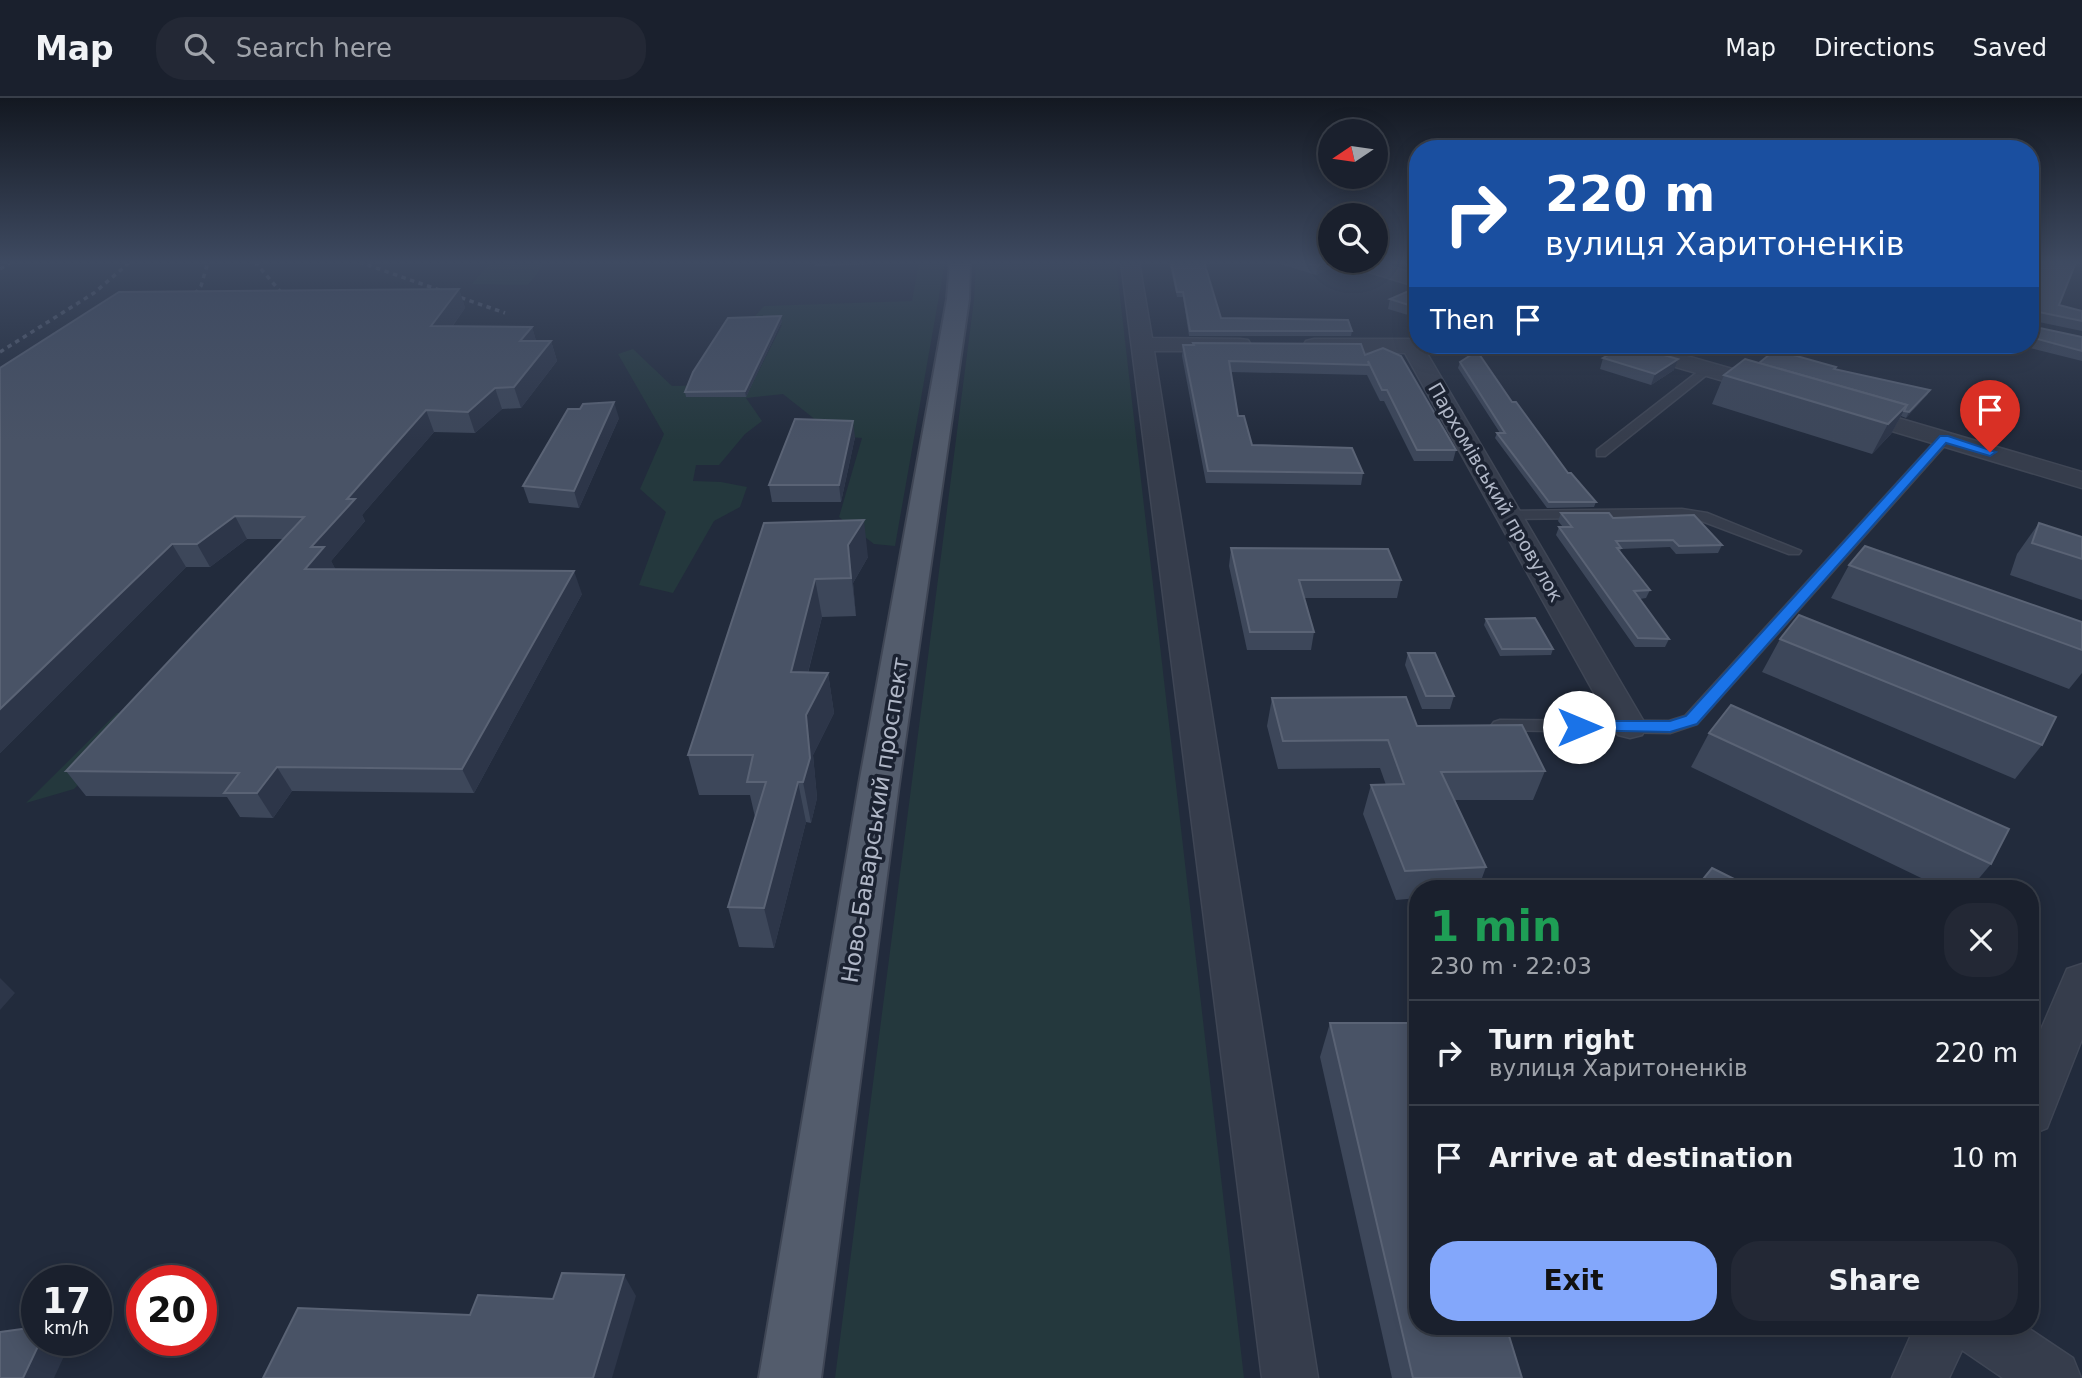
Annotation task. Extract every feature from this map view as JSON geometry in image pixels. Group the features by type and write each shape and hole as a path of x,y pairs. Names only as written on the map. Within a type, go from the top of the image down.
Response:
{"main road":[{"name":"Ново-Баварський проспект","path":"790,1378 879,784 954,322"}],"street":[{"path":"1139,322 1290,1378"},
{"path":"1142,344 1264,345"},
{"name":"Пархомівський провулок","path":"1291,345 1409,346"},
{"name":"Пархомівський провулок","path":"1417,354 1630,727"},
{"path":"1656,354 1787,392"},
{"path":"1826,404 2082,480"},
{"path":"2039,1090 2082,982"},
{"path":"1920,1378 1940,1335"},
{"path":"1988,1335 2053,1378"}],"lane":[{"path":"1601,453 1708,369"},
{"path":"1480,726 1670,727 1691,720 1944,439"},
{"path":"1509,515 1682,513 1702,516 1794,551"}],"green space":[{"path":"750,322 934,322 895,546 874,544 839,517 862,438 836,436 783,394 746,398 762,421 745,434 719,465 696,465 693,481 747,487 740,507 714,521 673,593 639,585 666,512 640,489 664,434 618,354 633,349 672,386 752,384 782,325 748,324"},
{"path":"971,322 1123,322 1244,1378 835,1378"},
{"path":"149,711 74,789 26,803 117,713"}],"building":[{"path":"72,322 434,322 431,326 532,327 520,341 551,341 514,387 495,388 468,412 426,410 347,499 355,499 311,547 324,547 305,569 574,571 462,769 277,767 257,793 224,793 239,773 66,771 304,517 235,516 197,544 172,544 0,709 0,368"},
{"path":"726,322 778,322 745,391 685,392 693,372"},
{"path":"1188,322 1349,322 1352,331 1190,331"},
{"path":"2039,328 2082,337 2082,351 2039,339"},
{"path":"1193,343 1361,344 1365,355 1383,348 1401,356 1456,450 1417,450 1387,390 1382,390 1368,361 1369,365 1229,361 1238,416 1244,416 1252,445 1352,448 1363,473 1208,471 1183,345 1194,345"},
{"path":"1472,354 1479,354 1512,402 1516,402 1568,473 1571,473 1596,502 1549,502 1497,433 1505,433 1460,362"},
{"path":"1610,354 1659,354 1678,359 1655,374 1603,358"},
{"path":"1770,354 1789,354 1836,367 1834,369 1930,390 1909,412 1904,411 1907,405 1759,363"},
{"path":"1745,359 1907,405 1888,424 1724,375"},
{"path":"614,402 574,491 523,486 568,409 580,409 583,404"},
{"path":"795,419 853,421 839,485 769,485"},
{"path":"1561,513 1609,513 1613,518 1694,515 1722,545 1679,546 1673,540 1616,541 1621,548 1617,548 1650,590 1634,591 1669,639 1638,638 1559,527 1572,527"},
{"path":"864,520 848,545 851,578 815,579 791,672 828,673 806,715 810,758 803,782 798,782 764,908 728,907 766,782 747,782 753,755 688,755 764,523"},
{"path":"2039,523 2082,537 2082,559 2032,543"},
{"path":"1865,546 2082,622 2082,650 1849,565"},
{"path":"1231,548 1388,549 1401,580 1299,580 1314,632 1250,632"},
{"path":"1799,615 2056,717 2042,745 1780,639"},
{"path":"1535,618 1553,649 1502,649 1486,619"},
{"path":"1408,653 1435,653 1454,696 1426,696"},
{"path":"1406,697 1417,726 1522,725 1545,771 1441,772 1486,867 1405,871 1371,785 1404,784 1388,740 1283,741 1272,698"},
{"path":"1731,705 2009,829 1991,864 1709,733"},
{"path":"1712,868 1736,880 1702,880"},
{"path":"1330,1023 1409,1023 1409,1335 1509,1335 1522,1378 1413,1378"},
{"path":"562,1273 624,1275 593,1378 263,1378 298,1308 470,1315 478,1295 553,1299"},
{"path":"21,1329 21,1356 33,1356 23,1378 0,1378 0,1332"}],"railway":[{"path":"0,352 48,322"}],"route":[{"path":"1579,727 1670,727 1691,720 1944,439 1990,452"}]}
